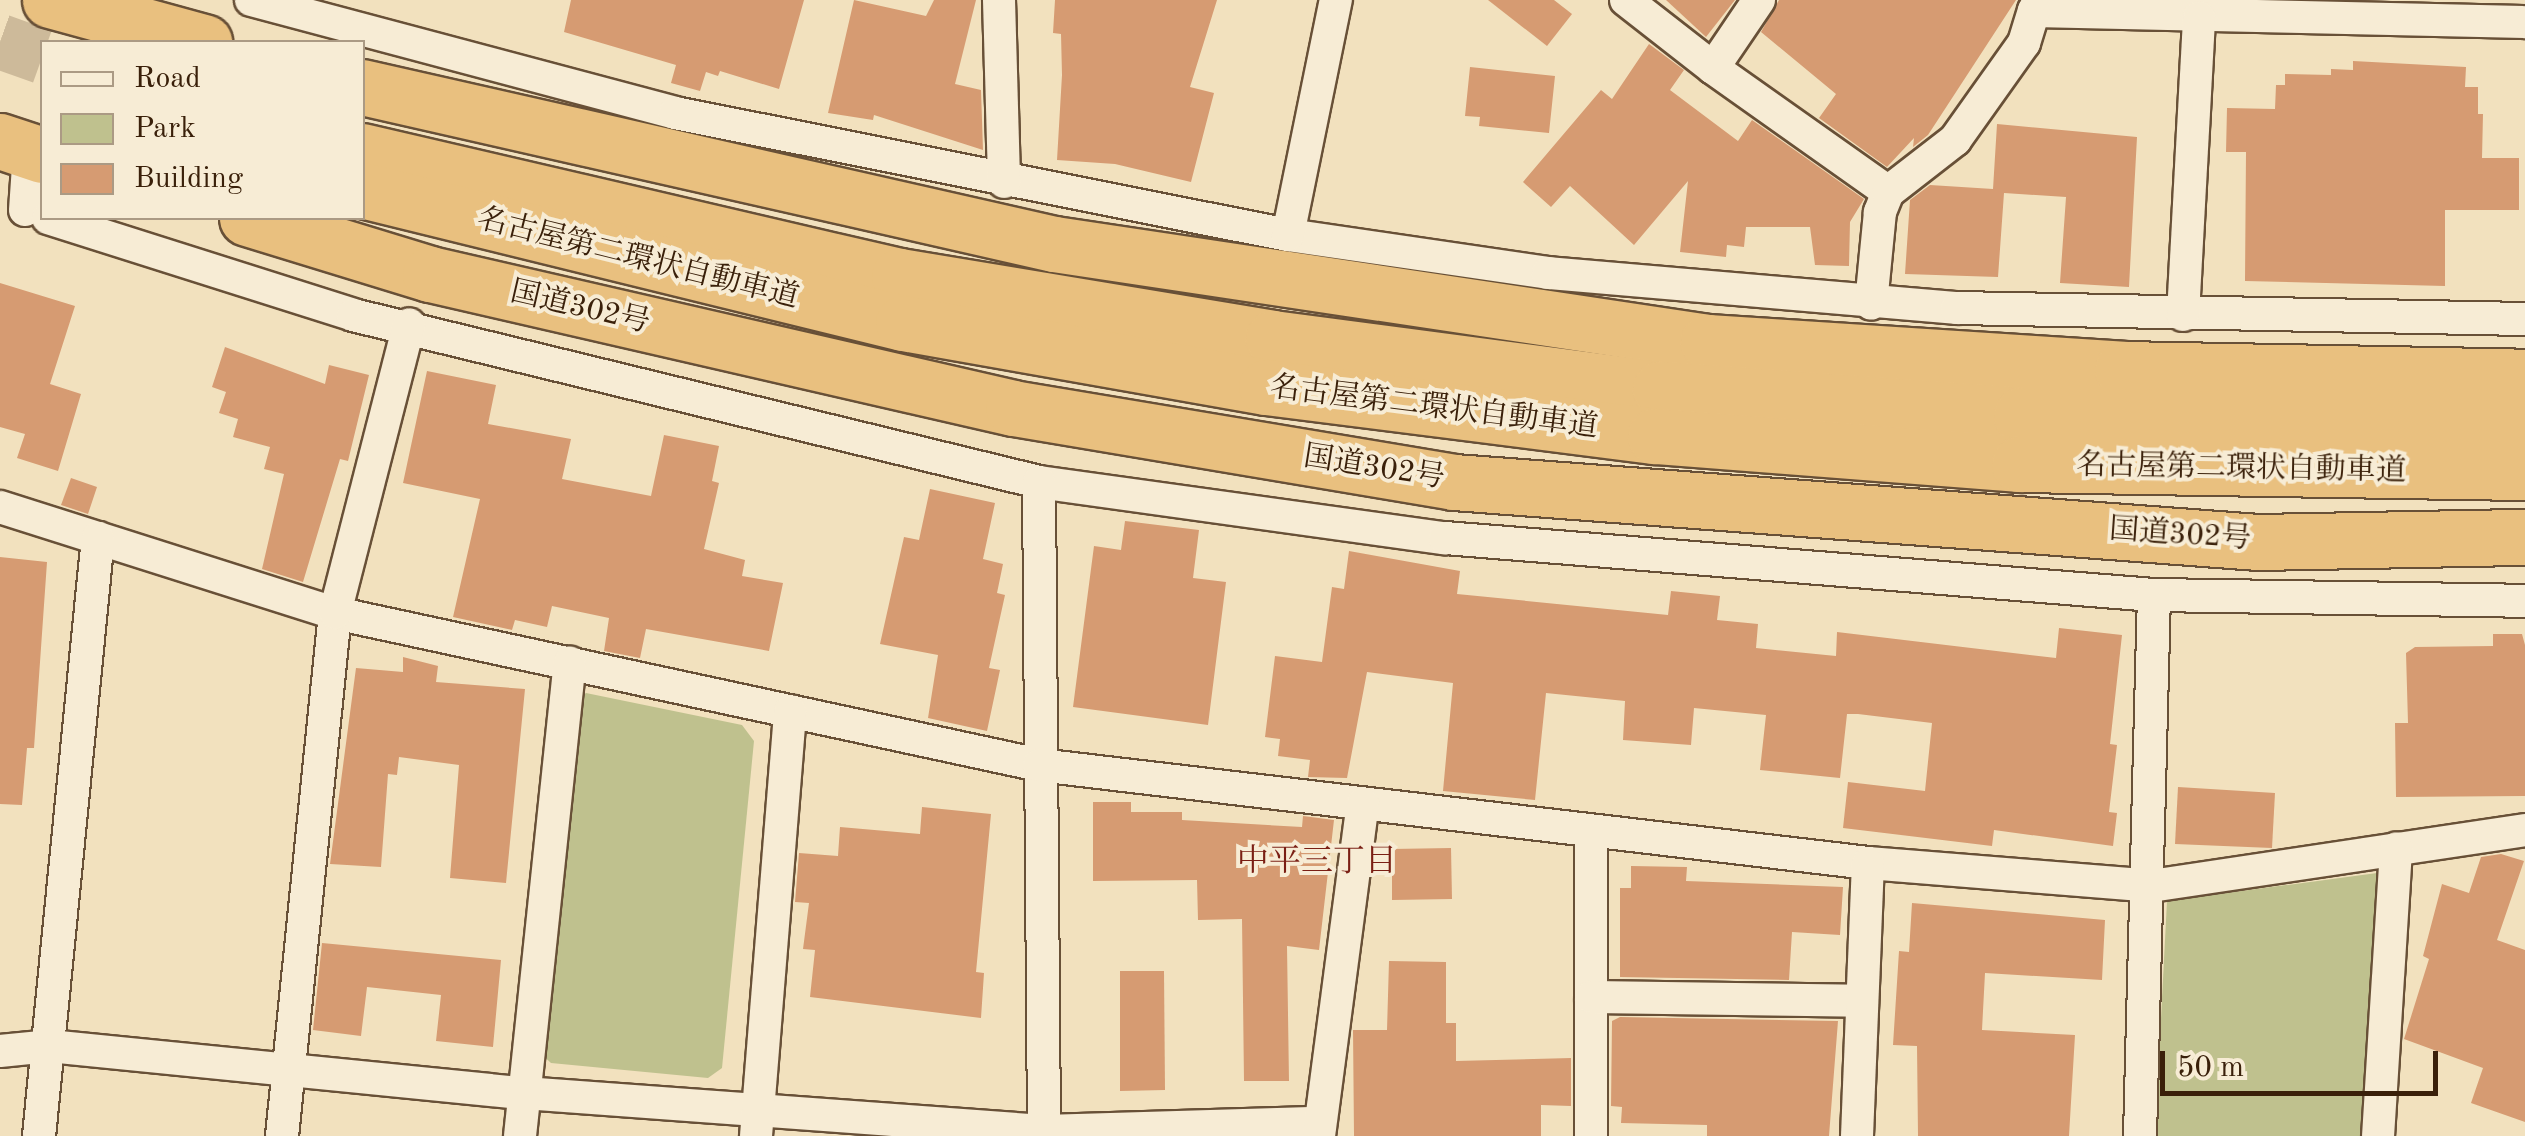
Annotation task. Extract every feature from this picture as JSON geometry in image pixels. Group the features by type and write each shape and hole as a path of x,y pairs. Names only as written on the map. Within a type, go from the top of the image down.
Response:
{"highway":[{"path":"50,0 197,40"},
{"path":"365,87 1054,244 1708,342 2122,369 2525,377"},
{"name":"名古屋第二環状自動車道","path":"365,152 899,276 1272,338 1660,389 2021,414 2525,420"},
{"name":"名古屋第二環状自動車道","path":"365,191 903,323 1266,387 1655,436 2019,464 2525,472"},
{"name":"国道302号","path":"254,220 430,274 1013,408 1454,482 2258,542 2525,537"}],"street":[{"path":"251,0 334,12 675,113 1004,182 1288,235 1548,273 1871,304 2525,319"},
{"path":"999,0 1004,182"},
{"path":"1288,235 1336,0"},
{"path":"1626,0 1713,68 1888,192"},
{"path":"1713,68 1759,0"},
{"path":"1871,304 1880,212 1888,192 1955,140 2024,43 2036,6 2198,17 2312,10 2525,22"},
{"path":"2183,314 2198,17"},
{"path":"24,149 29,211"},
{"path":"57,220 353,314 409,324 1039,482 1445,538 2154,595 2525,600"},
{"path":"282,1136 336,613 409,324"},
{"path":"1039,482 1044,1133"},
{"path":"0,507 336,613 1039,766 1868,864 2151,886 2525,830"},
{"path":"38,1136 98,538"},
{"path":"2140,1136 2151,886 2154,595"},
{"path":"520,1136 570,664"},
{"path":"757,1122 790,712"},
{"path":"0,1051 48,1046 524,1093 757,1122 1044,1133 1319,1130 1363,804"},
{"path":"1591,830 1591,1136"},
{"path":"2378,1136 2396,849"},
{"path":"1857,1136 1868,864"},
{"path":"1591,997 1862,1001"}],"green space":[{"path":"586,693 742,725 754,741 722,1068 708,1078 551,1063 540,1053 572,703"},
{"path":"2377,873 2363,1136 2155,1136 2167,901"}],"building":[{"path":"571,0 804,0 779,89 720,71 718,76 706,72 700,91 671,83 676,65 564,32"},
{"path":"854,0 926,16 934,0 976,0 955,84 981,90 983,150 874,115 873,120 828,113"},
{"path":"1055,0 1217,0 1190,87 1214,93 1191,182 1115,164 1057,160 1062,75 1061,34 1053,33"},
{"path":"1488,0 1554,0 1572,14 1547,46"},
{"path":"1666,0 1735,0 1706,37"},
{"path":"1779,0 2016,0 1928,135 1913,147 1914,138 1887,167 1819,118 1836,94 1761,32"},
{"path":"1649,44 1684,70 1670,90 1738,141 1752,120 1864,199 1850,222 1849,266 1815,265 1810,227 1746,227 1744,247 1727,245 1726,257 1680,252 1688,181 1634,245 1570,186 1551,207 1523,182 1601,90 1612,99"},
{"path":"2353,61 2466,67 2465,87 2478,87 2478,114 2483,114 2482,158 2519,158 2519,210 2445,210 2445,286 2245,281 2246,152 2226,152 2227,108 2275,109 2276,85 2285,85 2285,74 2331,75 2331,69 2353,70"},
{"path":"1470,67 1555,76 1549,133 1479,126 1480,117 1465,116"},
{"path":"1997,124 2137,137 2129,287 2060,283 2066,197 2004,193 1998,277 1905,274 1910,200 1930,185 1993,189"},
{"path":"0,283 75,306 50,384 81,394 58,471 17,458 25,434 0,427"},
{"path":"225,347 325,384 329,365 369,375 348,461 340,459 303,582 262,569 284,474 264,469 270,447 233,437 238,419 219,413 226,392 212,387"},
{"path":"427,371 496,385 488,424 571,439 562,479 651,496 664,435 719,446 712,481 719,483 704,549 745,560 742,576 783,583 769,651 646,629 640,658 604,651 609,618 552,606 547,627 515,620 512,630 453,617 480,499 403,483"},
{"path":"71,478 97,487 88,514 61,505"},
{"path":"930,489 995,503 983,559 1003,564 997,593 1005,595 989,668 1000,670 987,731 928,718 938,655 880,644 904,537 919,540"},
{"path":"1125,521 1199,530 1193,578 1226,582 1208,725 1073,707 1094,546 1121,550"},
{"path":"1349,551 1460,571 1457,594 1668,615 1671,591 1720,596 1717,620 1758,624 1756,648 1836,656 1837,632 2056,658 2059,628 2122,635 2110,744 2117,745 2109,812 2117,813 2113,846 1994,830 1992,846 1843,828 1848,782 1925,791 1932,723 1858,714 1847,714 1840,778 1760,770 1766,715 1694,708 1691,745 1623,740 1625,701 1546,693 1535,800 1443,791 1453,683 1367,672 1347,778 1308,777 1310,760 1278,756 1280,739 1265,737 1275,656 1322,662 1332,587 1344,589"},
{"path":"0,557 47,562 34,748 27,748 22,805 0,804"},
{"path":"2493,634 2522,634 2525,645 2525,796 2396,797 2395,723 2408,723 2406,653 2415,647 2493,646"},
{"path":"403,657 438,666 436,682 525,689 506,883 450,878 459,765 399,757 397,775 388,774 381,867 330,864 356,668 403,672"},
{"path":"2178,787 2275,793 2272,848 2175,844"},
{"path":"1093,802 1131,802 1131,812 1182,812 1182,820 1302,827 1303,816 1334,820 1319,950 1287,946 1289,1081 1244,1081 1242,919 1198,920 1197,880 1093,881"},
{"path":"922,807 991,814 976,972 984,973 981,1018 810,997 815,950 803,949 809,903 795,902 799,853 838,856 840,827 920,834"},
{"path":"1451,848 1452,899 1392,900 1392,849"},
{"path":"2501,854 2524,861 2497,940 2525,950 2525,1122 2471,1103 2483,1068 2404,1039 2429,959 2423,956 2442,884 2469,893 2481,857"},
{"path":"1631,866 1687,867 1686,881 1843,887 1840,935 1792,932 1789,980 1620,977 1620,888 1631,888"},
{"path":"1912,903 2105,920 2102,980 1985,973 1982,1030 2075,1035 2069,1136 1918,1136 1917,1046 1893,1045 1899,951 1909,952"},
{"path":"322,943 501,960 493,1047 436,1041 441,995 367,987 361,1036 313,1030"},
{"path":"1389,961 1446,962 1446,1023 1456,1023 1456,1061 1571,1058 1571,1106 1541,1105 1541,1136 1354,1136 1353,1030 1387,1030"},
{"path":"1120,971 1164,971 1165,1090 1120,1091"},
{"path":"1620,1017 1838,1021 1829,1136 1707,1136 1707,1125 1621,1123 1622,1107 1611,1106 1612,1021"}],"tunnel":[{"path":"0,41 40,55"}],"district":[{"name":"中平三丁目","path":"1317,863"}]}
